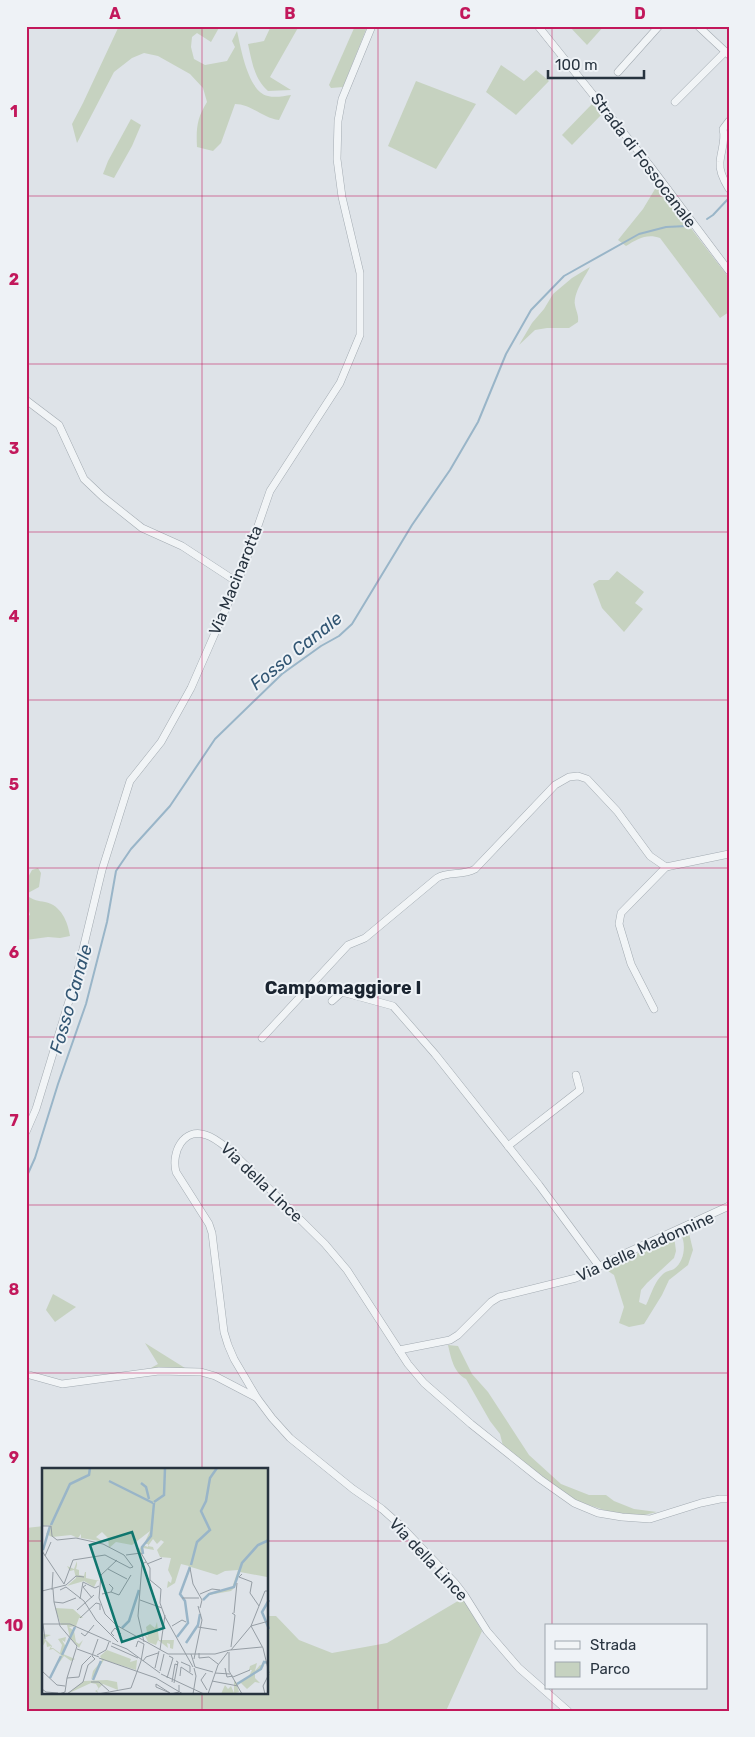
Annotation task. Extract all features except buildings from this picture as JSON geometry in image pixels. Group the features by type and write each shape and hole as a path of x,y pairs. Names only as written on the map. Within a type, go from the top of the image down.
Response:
{"street":[{"name":"Via Macinarotta","path":"26,1132 38,1101 76,978 102,870 130,781 161,742 191,688 237,582 270,491 340,383 360,335 360,273 342,197 337,159 338,121 342,99 372,26"},
{"name":"Strada di Fossocanale","path":"538,26 651,166 729,271"},
{"path":"618,72 659,26"},
{"path":"675,102 727,54 698,26"},
{"path":"729,122 722,129 727,133 720,164 724,181 729,189"},
{"path":"26,400 60,425 84,479 103,497 142,528 182,546 237,582"},
{"path":"262,1038 348,945 365,938 443,874 468,873 475,869 561,780 578,776 587,779 617,811 650,856 666,867"},
{"path":"654,1009 631,964 619,924 621,913 666,867 729,854"},
{"path":"332,1001 342,992 393,1006 435,1054 508,1146 598,1266"},
{"path":"508,1146 580,1090 576,1075"},
{"name":"Via della Lince","path":"568,1711 519,1668 487,1631 455,1583 400,1525 290,1438 257,1398 234,1359 224,1332 212,1233 176,1172 175,1155 186,1137 204,1134 218,1140 232,1152 325,1244 347,1270 408,1364 424,1383 471,1424 540,1479 574,1503 622,1518 650,1519 701,1503 729,1499"},
{"name":"Via delle Madonnine","path":"399,1350 450,1340 491,1302 499,1297 576,1278 729,1206"},
{"path":"26,1374 62,1384 159,1371 200,1372 214,1376 257,1398"}],"green space":[{"path":"119,26 220,26 211,42 197,33 192,37 191,47 194,59 205,65 227,61 235,47 232,41 237,31 243,58 255,87 261,93 268,96 291,95 279,120 268,117 246,106 235,104 221,143 213,151 197,147 198,123 207,102 203,88 190,74 158,56 144,53 132,58 114,72 77,143 72,124"},
{"path":"271,26 299,26 270,77 291,90 268,91 263,86 254,69 248,44 264,41"},
{"path":"355,26 367,27 343,87 331,88 329,85"},
{"path":"569,26 604,26 587,45"},
{"path":"501,65 524,81 536,70 549,81 516,115 486,92"},
{"path":"416,81 476,104 436,169 388,146"},
{"path":"592,104 602,114 572,145 562,135"},
{"path":"131,119 141,125 132,146 114,178 103,174 108,161"},
{"path":"658,188 729,278 729,312 720,318 660,238 646,236 626,246 618,240 643,209 655,189"},
{"path":"590,267 576,295 575,305 578,322 569,328 535,330 519,345 553,294 572,278"},
{"path":"617,571 644,592 635,603 643,609 624,632 602,608 593,584 599,580 609,580"},
{"path":"38,868 41,873 39,887 28,893 27,896 51,904 59,910 68,925 70,936 26,940 26,917 30,915 27,898 26,886 32,870"},
{"path":"688,1229 693,1250 688,1265 669,1280 644,1324 629,1327 619,1323 624,1307 614,1275 608,1271 609,1267 674,1236 676,1251 674,1258 641,1290 639,1302 646,1305 660,1277 665,1272 678,1266 684,1252 681,1234 683,1230"},
{"path":"53,1294 76,1307 55,1322 46,1310"},
{"path":"145,1343 185,1368 149,1369 158,1364"},
{"path":"448,1345 458,1346 472,1374 488,1392 529,1455 561,1484 589,1495 606,1495 614,1501 634,1509 657,1512 640,1516 610,1512 577,1501 552,1485 503,1446 500,1434 490,1421 466,1379 456,1369"},
{"path":"42,1526 42,1694 269,1694 269,1616 276,1616 299,1640 332,1653 387,1643 463,1598 482,1631 446,1711 26,1711 26,1528"}],"waterway":[{"name":"Fosso Canale","path":"707,219 728,199"},
{"name":"Fosso Canale","path":"26,1178 35,1158 86,1004 107,922 116,871 131,849 170,806 215,739 282,674 321,646 339,636 352,624 412,525 450,470 478,422 506,354 531,310 564,276 639,234 666,227 687,226"}],"district":[{"name":"Campomaggiore I","path":"343,988"}]}
